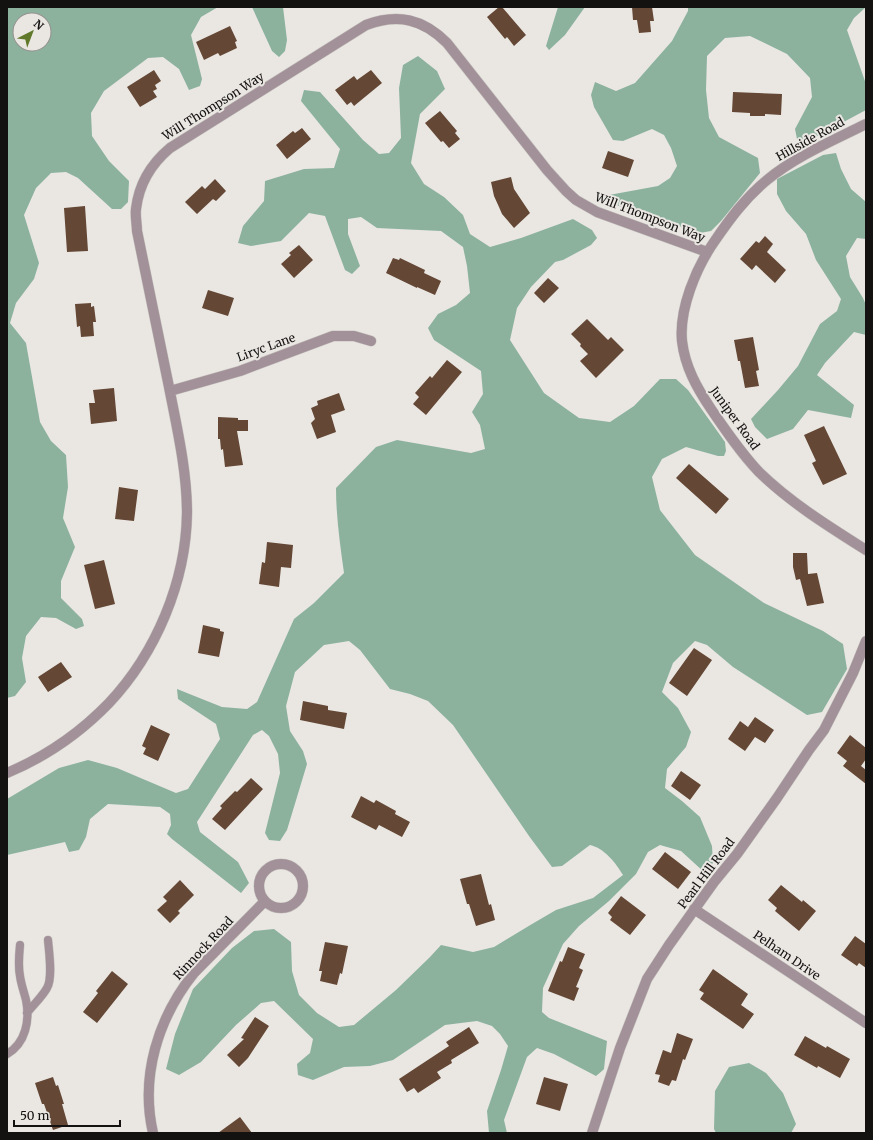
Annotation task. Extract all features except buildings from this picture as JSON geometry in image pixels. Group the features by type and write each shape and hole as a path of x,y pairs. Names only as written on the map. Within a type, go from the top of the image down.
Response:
{"street":[{"name":"Will Thompson Way","path":"7,773 53,749 73,735 110,703 137,667 158,631 173,596 179,577 187,514 186,487 170,391 137,231 136,210 139,193 147,172 159,157 170,148 360,29 374,22 390,19 406,20 422,24 441,36 454,50 552,175 566,191 581,203 608,217 707,252"},
{"name":"Hillside Road","path":"707,252 742,204 768,179 800,157 866,124"},
{"name":"Juniper Road","path":"707,252 699,266 684,316 682,340 686,362 701,394 728,434 759,471 797,505 866,550"},
{"name":"Liryc Lane","path":"170,391 240,371 333,336 354,336 370,341"},
{"name":"Pearl Hill Road","path":"592,1133 620,1048 647,979 668,945 714,882 737,854 824,730 853,673 866,641"},
{"path":"282,864 290,866 298,871 302,879 303,887 301,896 296,903 289,907 280,908 272,907 265,902 260,894 258,885 260,876 266,869 273,865 282,864"},
{"name":"Rinnock Road","path":"152,1133 148,1092 155,1049 164,1022 185,984 194,973 265,902"},
{"name":"Pelham Drive","path":"694,909 866,1023"}],"lane":[{"path":"27,1012 43,994 49,984 50,954 48,940"},
{"path":"7,1054 16,1047 24,1035 27,1026 26,1002 20,977 20,945"}],"green space":[{"path":"7,7 218,7 201,17 191,35 202,79 200,86 189,90 179,69 163,57 148,58 104,91 91,113 92,136 109,161 129,181 128,202 121,209 112,209 78,178 66,172 51,173 36,188 24,215 39,263 34,279 16,303 10,323 26,343 40,422 51,441 66,455 68,487 63,518 75,547 61,581 61,598 82,619 84,626 76,629 56,618 41,617 26,636 22,658 26,682 15,696 7,698"},
{"path":"252,7 283,7 287,40 285,51 279,57 272,51"},
{"path":"558,7 585,7 565,35 549,50 546,46"},
{"path":"688,7 866,7 854,18 847,30 866,84 866,110 808,141 797,139 795,129 812,97 810,78 787,54 750,36 725,38 707,56 706,90 709,118 719,137 758,158 760,173 711,231 700,233 616,205 610,199 609,195 658,186 670,178 677,166 671,148 664,135 652,129 623,141 613,140 594,107 591,95 595,82 616,91 635,83 672,41 688,11"},
{"path":"418,56 437,71 445,89 420,114 411,163 424,184 444,197 463,215 470,234 490,247 521,238 573,219 592,230 597,238 591,245 563,260 555,262 531,287 517,308 510,340 544,393 579,418 610,422 634,406 660,379 676,379 688,390 725,442 726,451 724,456 718,456 686,447 662,459 652,477 660,510 695,555 764,603 823,631 843,644 847,669 822,712 807,715 733,667 707,645 695,641 673,663 662,692 678,708 691,732 686,747 667,769 665,788 700,817 712,846 713,863 704,872 681,851 660,845 648,852 636,874 609,901 579,926 563,944 543,988 542,1012 549,1018 607,1041 604,1069 596,1076 554,1054 537,1048 527,1057 504,1120 507,1133 489,1133 487,1111 508,1046 500,1034 492,1026 477,1021 445,1025 393,1060 370,1066 344,1067 313,1080 298,1075 297,1064 310,1053 313,1039 274,1001 261,1003 236,1025 201,1062 179,1075 166,1069 175,1034 193,989 232,948 254,931 274,929 291,942 292,971 299,995 317,1013 339,1027 354,1025 396,990 441,945 473,952 494,947 556,910 593,898 623,875 605,853 590,845 562,866 552,867 453,725 428,701 410,694 390,689 360,650 349,641 324,645 295,672 286,706 290,731 303,751 307,764 287,830 280,841 269,840 265,833 280,773 278,754 269,736 262,730 253,735 197,822 200,832 238,862 249,883 241,893 167,834 171,825 170,814 160,807 108,804 90,819 86,837 79,850 69,852 65,842 7,855 7,799 59,768 88,760 117,768 176,793 188,789 220,739 216,724 178,699 177,689 222,707 247,709 257,702 294,619 314,603 344,573 337,520 336,488 376,447 397,440 471,453 485,449 480,425 472,412 483,394 481,371 434,340 428,328 438,314 456,305 470,293 463,247 441,231 377,228 361,217 348,219 348,234 360,266 352,274 345,270 325,216 309,213 281,241 251,246 238,243 243,226 264,201 265,181 304,169 334,168 340,149 301,101 304,90 320,92 363,140 379,154 389,153 401,138 399,88 403,65"},
{"path":"836,153 841,169 851,189 866,202 866,239 857,238 846,256 850,277 866,305 866,335 854,332 825,363 817,375 854,405 851,418 808,410 793,429 767,439 755,427 751,419 798,366 820,324 837,311 841,299 816,260 806,234 786,211 777,194 777,179 823,155"},
{"path":"749,1063 766,1073 783,1093 796,1124 791,1133 716,1133 714,1129 715,1091 729,1067"}]}
